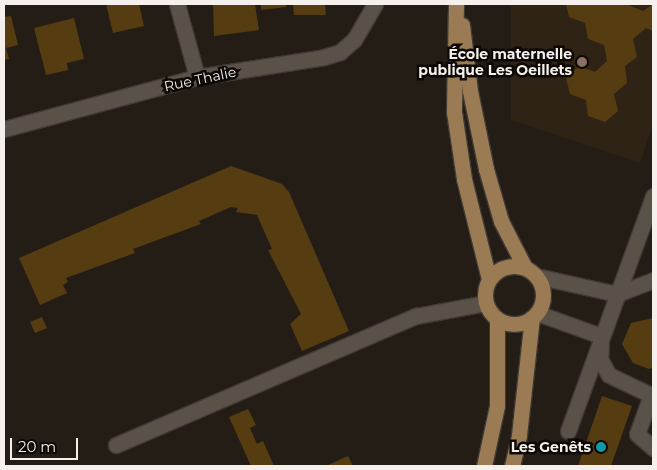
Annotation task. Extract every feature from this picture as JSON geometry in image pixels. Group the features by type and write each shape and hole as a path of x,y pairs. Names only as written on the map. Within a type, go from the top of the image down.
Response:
{"main road":[{"path":"456,4 454,112 464,179 489,279 486,303 497,319 497,406 484,466"},
{"path":"461,4 470,91 486,169 501,221 514,254 530,272 543,294 534,316 519,435 512,466"},
{"path":"489,279 509,266 530,272"},
{"path":"497,319 514,324 534,316"}],"street":[{"path":"177,4 196,77"},
{"name":"Rue Thalie","path":"4,129 196,77 340,52 354,40 375,4"},
{"path":"568,431 653,196"},
{"path":"530,272 617,294 653,280"},
{"path":"116,444 416,316 486,303"},
{"path":"534,316 601,336"},
{"path":"601,336 600,359 609,375 651,395 637,434 653,448"}],"shaded area":[{"name":"École maternelle publique Les Oeillets","path":"511,4 653,4 653,124 640,163 511,120"}],"building":[{"path":"106,4 139,4 144,26 113,33"},
{"path":"213,4 255,4 259,30 214,36"},
{"path":"261,4 286,4 286,7 261,10"},
{"path":"293,4 325,4 326,15 294,15"},
{"path":"566,4 626,4 643,11 653,4 653,31 646,28 633,39 637,57 625,66 627,83 614,94 618,111 605,122 588,116 586,100 570,94 566,78 579,66 595,72 607,61 604,45 588,39 585,23 569,17"},
{"path":"11,16 18,45 6,48 9,59 4,60 4,17"},
{"path":"74,18 84,59 67,63 68,70 46,75 34,28"},
{"path":"231,166 282,184 289,192 349,331 302,351 290,324 301,314 268,250 272,249 257,215 236,212 238,208 231,207 199,221 201,224 133,249 135,253 66,278 68,282 63,285 67,293 40,305 19,258"},
{"path":"42,317 47,328 35,333 30,322"},
{"path":"653,318 653,368 649,369 633,363 622,344 631,323"},
{"name":"Les Genêts","path":"602,396 632,406 611,466 578,466"},
{"path":"248,409 256,425 250,428 257,444 263,441 274,466 251,466 229,417"},
{"path":"348,456 353,466 326,466"}],"place":[{"name":"École maternelle publique Les Oeillets","path":"582,62"},
{"name":"Les Genêts","path":"601,447"}]}
